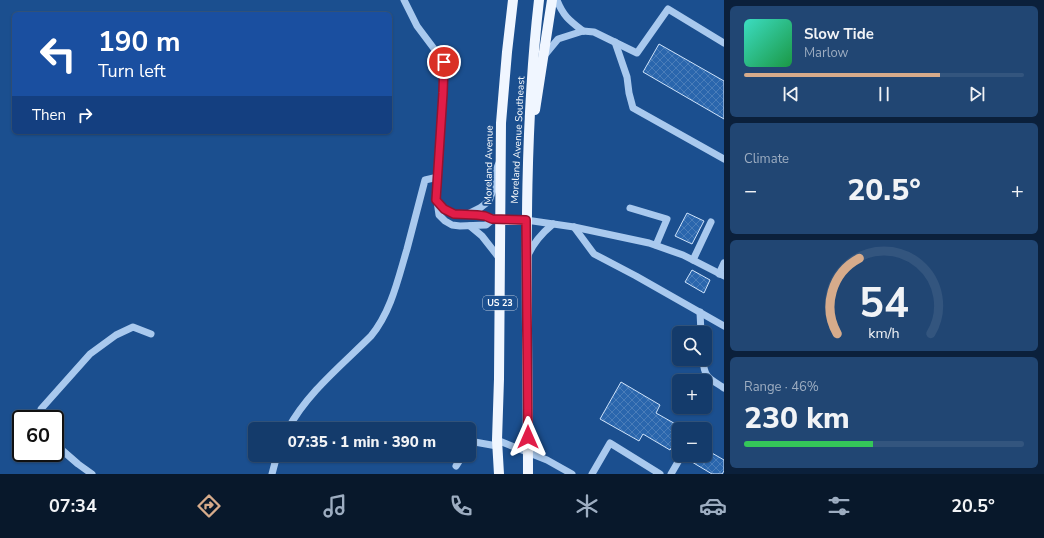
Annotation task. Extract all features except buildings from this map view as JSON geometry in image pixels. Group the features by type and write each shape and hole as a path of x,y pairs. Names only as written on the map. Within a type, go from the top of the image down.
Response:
{"main road":[{"name":"Moreland Avenue","path":"498,474 497,443 500,259 496,220 501,159 501,123 512,0"},
{"name":"Moreland Avenue Southeast","path":"528,474 526,220 528,128 539,0"},
{"path":"528,128 536,108 552,0"},
{"path":"496,220 526,220"}],"street":[{"path":"404,0 417,26 444,62 436,200 439,215 448,223 460,226 486,225 496,220"},
{"path":"557,0 561,11 569,21 583,31"},
{"path":"544,56 558,39 583,31 594,32 637,53 668,9 724,44"},
{"path":"615,42 627,77 633,108 724,159"},
{"path":"468,214 480,208 489,201 493,190 493,177 501,159"},
{"path":"292,422 305,402 380,326 386,314 400,273 425,180 438,177"},
{"path":"436,200 444,209 454,214 485,216 496,220"},
{"path":"630,208 667,218 656,245"},
{"path":"526,220 574,227 656,245 683,255 721,275 724,263"},
{"path":"693,260 711,222"},
{"path":"526,259 542,233 553,224"},
{"path":"470,226 482,236 500,259"},
{"path":"574,227 594,254 724,326"},
{"path":"700,312 701,326"},
{"path":"41,410 90,354 116,335 133,327 151,334"},
{"path":"704,366 704,370 709,378 724,388"},
{"path":"476,442 497,443 528,452 547,460 572,474"},
{"path":"592,474 610,443 660,474"},
{"path":"64,452 92,474"},
{"path":"272,474 275,462"},
{"path":"456,466 459,462"},
{"path":"670,474 678,462"}],"route":[{"path":"444,62 436,200 444,209 454,214 485,216 492,219 526,220 528,437"}]}
